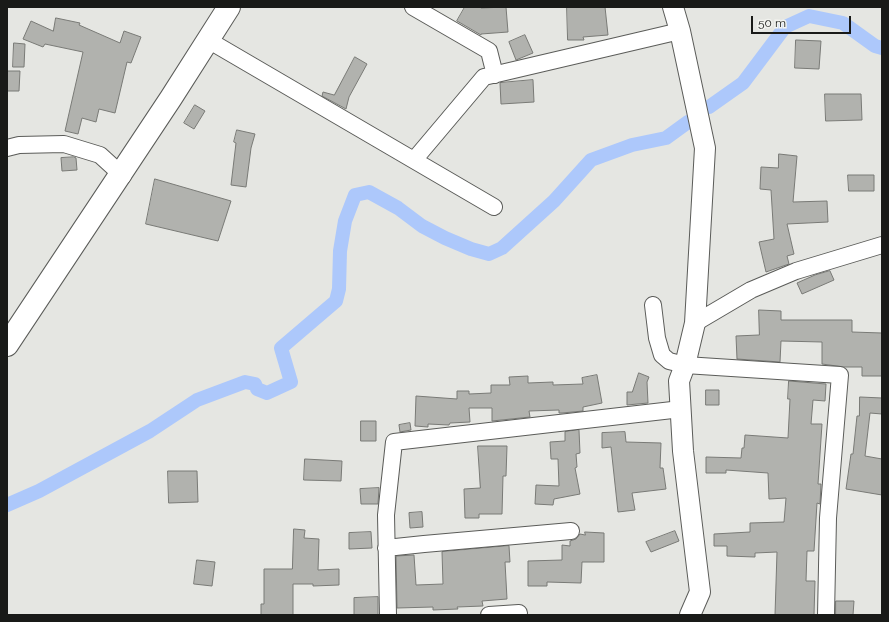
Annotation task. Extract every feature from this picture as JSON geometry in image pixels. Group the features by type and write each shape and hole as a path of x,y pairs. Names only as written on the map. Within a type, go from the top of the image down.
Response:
{"main road":[{"path":"7,345 122,175 229,7"}],"street":[{"path":"413,7 489,51 495,75"},
{"path":"672,7 680,31 705,148 695,323 685,365 679,381 683,451 700,592 690,615"},
{"path":"414,160 484,77 680,31"},
{"path":"208,40 494,207"},
{"path":"10,143 64,144 100,155 122,175"},
{"path":"695,323 751,290 796,271 882,245"},
{"path":"653,305 657,338 662,355 669,361 685,365 840,375 828,518 826,615"},
{"path":"388,615 386,515 394,442 681,409"},
{"path":"386,548 571,531"},
{"path":"489,615 519,613"}],"building":[{"path":"465,7 506,7 508,32 481,35 457,21"},
{"path":"567,7 605,7 608,35 583,37 584,40 568,40"},
{"path":"56,18 80,23 79,25 120,43 124,31 141,37 131,63 127,62 115,113 99,109 96,122 82,118 78,134 65,131 83,52 45,44 43,47 23,39 31,21 53,31"},
{"path":"525,35 533,53 516,60 509,42"},
{"path":"796,40 821,41 819,69 795,68"},
{"path":"14,43 25,44 24,67 13,67"},
{"path":"355,57 367,64 349,97 346,109 322,96 323,92 334,95"},
{"path":"7,71 20,71 19,91 7,91"},
{"path":"533,80 534,102 501,104 500,83"},
{"path":"825,94 861,94 862,120 826,121"},
{"path":"195,105 205,111 194,129 184,123"},
{"path":"237,130 255,134 251,148 246,187 231,185 236,143 234,142"},
{"path":"779,154 797,156 793,202 827,201 828,222 787,224 794,254 787,256 789,264 766,272 759,242 774,239 771,190 760,189 761,167 778,168"},
{"path":"61,158 76,158 77,170 62,171"},
{"path":"848,175 874,175 874,191 849,191"},
{"path":"155,179 231,201 218,241 146,224"},
{"path":"830,271 834,280 802,294 797,283 815,275"},
{"path":"759,310 781,311 781,320 852,320 852,332 882,333 882,376 862,376 862,367 844,367 822,364 822,342 781,341 780,362 737,359 736,336 759,335"},
{"path":"639,373 649,377 647,382 648,403 627,405 627,392 632,392"},
{"path":"597,375 602,403 583,407 583,411 559,413 559,410 529,411 530,417 492,421 492,408 469,408 470,422 450,423 449,425 428,424 428,427 415,426 416,396 457,399 457,391 469,391 469,394 491,393 491,385 510,385 509,377 528,376 528,383 553,382 553,385 583,384 582,378"},
{"path":"789,381 826,384 825,401 813,400 811,424 822,424 818,484 821,484 820,504 817,503 814,551 807,551 806,581 815,581 814,615 775,615 777,552 755,553 755,557 727,556 727,546 714,546 714,534 750,532 750,523 784,522 786,498 769,499 768,473 726,470 726,473 706,473 706,457 741,458 742,448 744,448 745,435 788,438 790,399 788,399"},
{"path":"706,390 719,390 719,405 706,405"},
{"path":"860,397 882,398 882,414 870,413 865,456 882,459 882,495 846,489 851,454 853,454 857,416 859,416"},
{"path":"361,421 376,421 376,441 361,441"},
{"path":"410,423 411,430 400,432 399,425"},
{"path":"579,430 580,453 576,454 577,467 575,468 580,494 554,499 553,505 535,504 536,485 559,486 558,459 551,459 550,442 565,441 565,432"},
{"path":"625,432 626,442 661,443 660,468 663,468 666,489 632,493 635,510 618,512 611,447 602,448 602,433"},
{"path":"478,446 507,446 506,476 503,476 502,514 479,514 479,518 465,518 464,489 480,488"},
{"path":"305,459 342,461 341,481 304,480"},
{"path":"168,471 197,471 198,502 169,503"},
{"path":"379,488 378,504 361,504 360,489"},
{"path":"422,512 423,527 410,528 409,513"},
{"path":"294,529 305,530 304,538 319,539 318,570 339,569 339,585 313,586 313,584 293,584 293,615 261,615 261,604 264,604 264,569 292,569"},
{"path":"675,531 679,541 651,552 646,542"},
{"path":"371,532 372,548 349,549 349,533"},
{"path":"585,532 604,533 604,562 582,562 581,583 547,582 547,586 528,586 528,561 562,560 562,545 570,546 570,541 576,539 580,534 585,535"},
{"path":"509,546 510,562 505,562 507,599 482,601 483,606 457,607 458,609 433,610 433,607 397,608 396,556 414,555 416,585 443,584 442,552"},
{"path":"197,560 215,562 212,586 194,584"},
{"path":"378,597 378,615 354,615 354,598"},
{"path":"836,601 854,601 853,615 836,615"}],"waterway":[{"path":"709,107 743,83 785,27 809,16 843,23 875,46 882,48"},
{"path":"7,505 39,491 150,431 197,400 245,382 255,384 257,389 267,393 291,382 281,348 336,301 339,289 340,251 345,221 355,195 369,192 398,208 422,226 445,238 471,249 489,254 502,248 554,201 591,160 632,145 666,138 688,122"}]}
